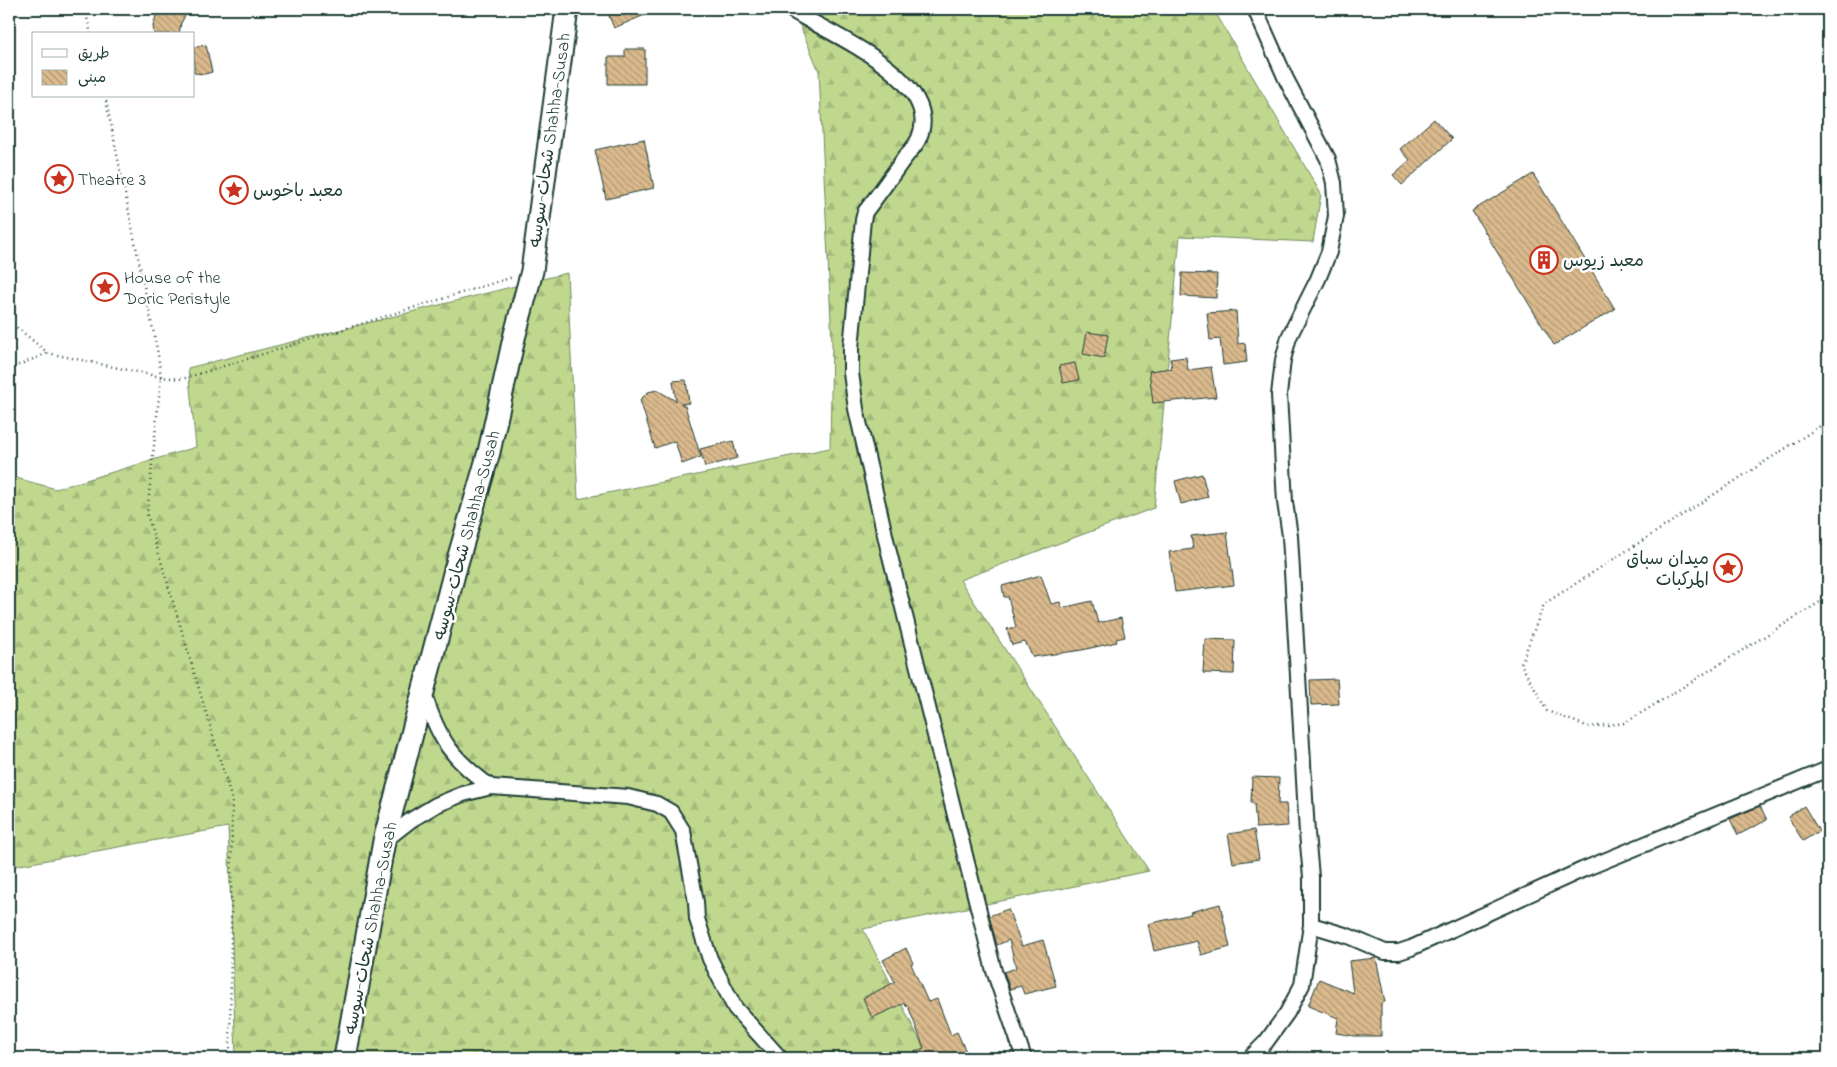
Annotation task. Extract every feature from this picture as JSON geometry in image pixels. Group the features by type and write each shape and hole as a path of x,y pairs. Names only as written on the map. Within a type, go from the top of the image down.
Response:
{"main road":[{"name":"شحات-سوسه Shahha-Susah","path":"346,1058 384,841 455,570 489,452 514,338 532,271 567,9"}],"street":[{"path":"790,9 859,48 900,77 919,101 922,120 919,138 865,212 863,220 852,333 851,373 856,409 888,548 983,928 994,970 1024,1058"},
{"path":"1250,1058 1266,1042 1287,1013 1302,985 1312,925 1312,877 1307,832 1290,536 1285,502 1279,394 1283,360 1289,337 1318,279 1329,252 1336,216 1334,183 1328,159 1286,79 1254,9"},
{"path":"424,694 433,722 447,748 467,770 491,787"},
{"path":"1312,925 1348,936 1385,952 1399,952 1582,870 1828,769"},
{"path":"384,841 436,805 463,794 491,787 628,797 657,804 671,812 683,832 696,902 697,919 710,959 735,1008 780,1058"}],"path":[{"path":"85,9 91,32"},
{"path":"105,98 158,354 160,377 147,514 232,800 230,1058"},
{"path":"9,321 48,353 160,377 182,379 532,271"},
{"path":"9,369 48,353"},
{"path":"1828,421 1544,604 1521,664 1547,710 1590,727 1625,723 1828,597"}],"green space":[{"path":"793,9 1226,9 1214,10 1321,194 1313,242 1180,236 1154,508 960,580 1149,871 863,929 929,1058 236,1058 228,827 9,867 9,476 56,489 196,447 188,368 567,273 578,499 830,448 832,342 819,71"}],"building":[{"path":"158,9 189,9 181,23 179,32 154,32 153,26"},
{"path":"606,9 659,9 614,28"},
{"path":"206,45 212,72 205,74 195,73 195,47"},
{"path":"625,49 645,49 645,84 608,84 608,57 625,57"},
{"path":"1434,119 1452,139 1402,185 1393,175 1410,160 1400,149"},
{"path":"644,139 654,188 606,199 595,150"},
{"name":"معبد زيوس","path":"1533,174 1615,309 1554,345 1472,211"},
{"path":"1182,273 1217,274 1216,298 1181,296"},
{"path":"1236,311 1238,344 1245,343 1247,362 1223,365 1220,339 1210,340 1207,313"},
{"path":"1087,332 1108,335 1104,358 1083,354"},
{"path":"1186,357 1188,370 1211,367 1216,397 1153,403 1149,371 1172,368 1170,359"},
{"path":"1075,363 1079,380 1063,383 1059,366"},
{"path":"686,380 689,403 681,404 685,406 701,457 682,464 675,441 655,448 640,400 648,392 657,390 676,401 673,381"},
{"path":"733,441 737,458 705,467 700,449"},
{"path":"1202,474 1208,497 1181,504 1175,481"},
{"path":"1227,532 1234,585 1175,592 1169,552 1193,549 1191,536"},
{"path":"1041,575 1051,604 1060,602 1062,608 1092,601 1098,623 1121,618 1125,637 1116,639 1117,642 1082,650 1033,657 1025,642 1012,645 1007,629 1016,627 1008,597 1004,597 1002,586"},
{"path":"1205,639 1235,640 1234,674 1203,673"},
{"path":"1337,679 1339,704 1311,705 1310,680"},
{"path":"1252,777 1279,778 1278,804 1286,804 1288,826 1256,828 1254,803 1251,803"},
{"path":"1760,806 1767,820 1738,835 1730,819"},
{"path":"1804,806 1819,831 1803,841 1788,817"},
{"path":"1254,830 1259,859 1233,863 1228,834"},
{"path":"1220,904 1230,947 1201,955 1197,941 1154,951 1148,924 1191,914 1190,912"},
{"path":"1008,909 1022,946 1043,940 1056,986 1024,994 1021,986 1010,989 1004,972 1016,968 1009,940 997,945 989,916"},
{"path":"906,948 928,1002 937,999 951,1035 957,1032 969,1058 900,1058 924,1048 908,1006 905,1003 872,1018 863,998 895,982 883,960"},
{"path":"1376,958 1385,1002 1381,1003 1381,1036 1354,1036 1336,1033 1338,1018 1308,1006 1319,979 1353,993 1349,961"}],"place":[{"name":"Theatre 3","path":"59,179"},
{"name":"معبد باخوس","path":"234,190"},
{"name":"معبد زيوس","path":"1544,260"},
{"name":"House of the Doric Peristyle","path":"105,287"},
{"name":"ميدان سباق المركبات","path":"1728,568"}]}
